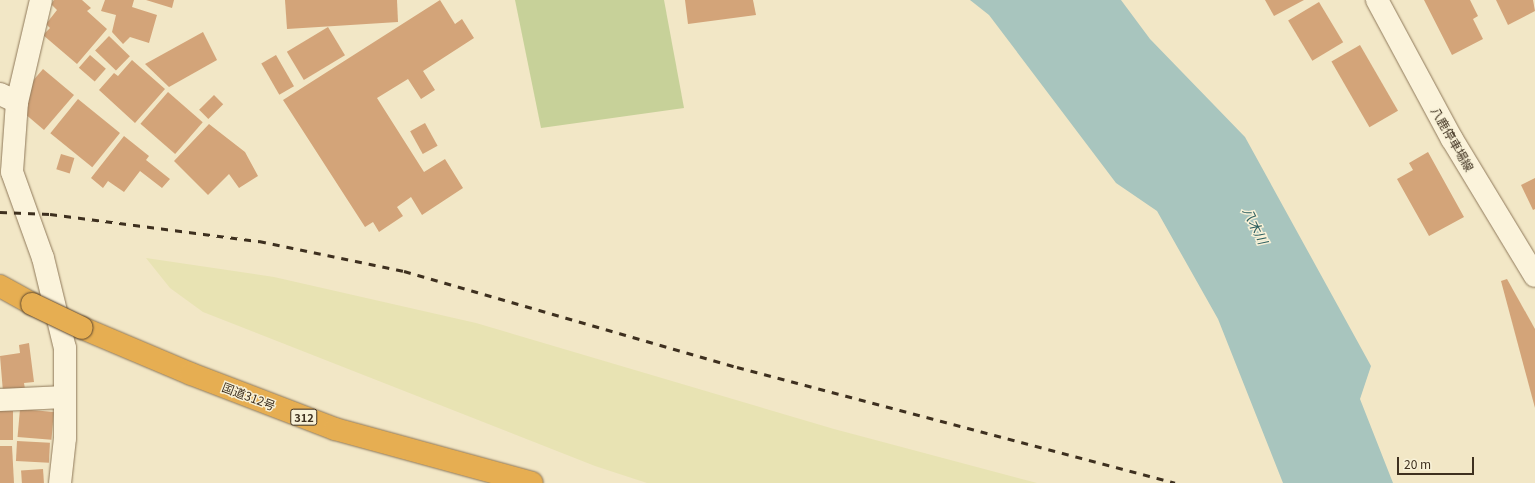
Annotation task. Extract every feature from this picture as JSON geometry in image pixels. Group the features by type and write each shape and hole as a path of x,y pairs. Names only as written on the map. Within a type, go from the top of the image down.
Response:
{"highway":[{"name":"国道312号","path":"0,286 32,304 82,328 191,374 335,429 532,483"}],"street":[{"path":"41,0 9,98 6,174 43,258 65,348 65,438 60,483"},
{"name":"八鹿停車場線","path":"1377,0 1452,139 1535,276"},
{"path":"0,400 65,397"}],"shaded area":[{"path":"146,258 274,277 476,323 834,429 1037,483 647,483 595,466 203,312 170,288"}],"green space":[{"path":"515,0 664,0 684,108 541,128"}],"water":[{"name":"八木川","path":"970,0 1121,0 1150,39 1245,137 1371,366 1360,399 1393,483 1283,483 1218,319 1157,211 1116,183 989,15"}],"building":[{"path":"54,0 82,0 91,8 87,11 107,29 77,64 43,35 50,28 46,24 57,10 51,4"},
{"path":"105,0 134,0 132,7 157,15 149,43 130,37 123,44 112,32 116,15 101,11"},
{"path":"146,0 174,0 172,8"},
{"path":"285,0 397,0 398,22 287,29"},
{"path":"440,0 455,24 462,19 474,38 423,71 435,90 421,99 408,79 377,98 424,172 445,159 463,188 422,215 411,197 397,207 403,216 379,232 373,222 365,227 283,100"},
{"path":"685,0 753,0 756,15 688,24"},
{"path":"1265,0 1304,0 1274,16"},
{"path":"1424,0 1470,0 1478,16 1473,19 1483,39 1452,55"},
{"path":"1496,0 1533,0 1535,11 1508,25"},
{"path":"1319,2 1343,42 1312,61 1288,21"},
{"path":"328,27 345,55 304,80 287,52"},
{"path":"203,32 217,60 169,87 145,64"},
{"path":"109,36 130,56 116,71 95,50"},
{"path":"1360,45 1398,111 1369,127 1331,62"},
{"path":"90,55 106,69 95,82 79,68"},
{"path":"276,55 294,86 279,95 261,64"},
{"path":"132,60 165,89 135,123 99,90 114,73 118,76"},
{"path":"43,69 74,95 44,130 24,113 31,83"},
{"path":"168,92 203,122 175,154 140,124"},
{"path":"214,95 223,104 208,119 199,110"},
{"path":"78,99 120,133 92,167 50,133"},
{"path":"425,123 438,146 423,154 410,131"},
{"path":"209,124 245,152 258,176 239,188 229,174 208,195 174,161"},
{"path":"124,136 149,156 146,160 170,179 162,188 140,171 124,192 108,181 103,188 91,178"},
{"path":"1428,152 1464,217 1429,236 1397,179 1413,170 1409,163"},
{"path":"61,154 74,158 70,173 56,169"},
{"path":"1535,178 1535,209 1533,210 1521,185"},
{"path":"1507,279 1535,329 1535,408 1501,281"},
{"path":"29,343 34,382 24,383 25,389 3,392 0,356 20,353 19,345"},
{"path":"20,409 54,412 51,440 18,437"},
{"path":"0,411 13,411 13,440 0,440"},
{"path":"17,441 50,443 49,463 16,461"},
{"path":"0,446 12,446 14,483 0,483"},
{"path":"43,469 44,483 22,483 21,471"}],"railway":[{"path":"0,212 50,214 259,241 404,271 737,367 1175,483"}]}
